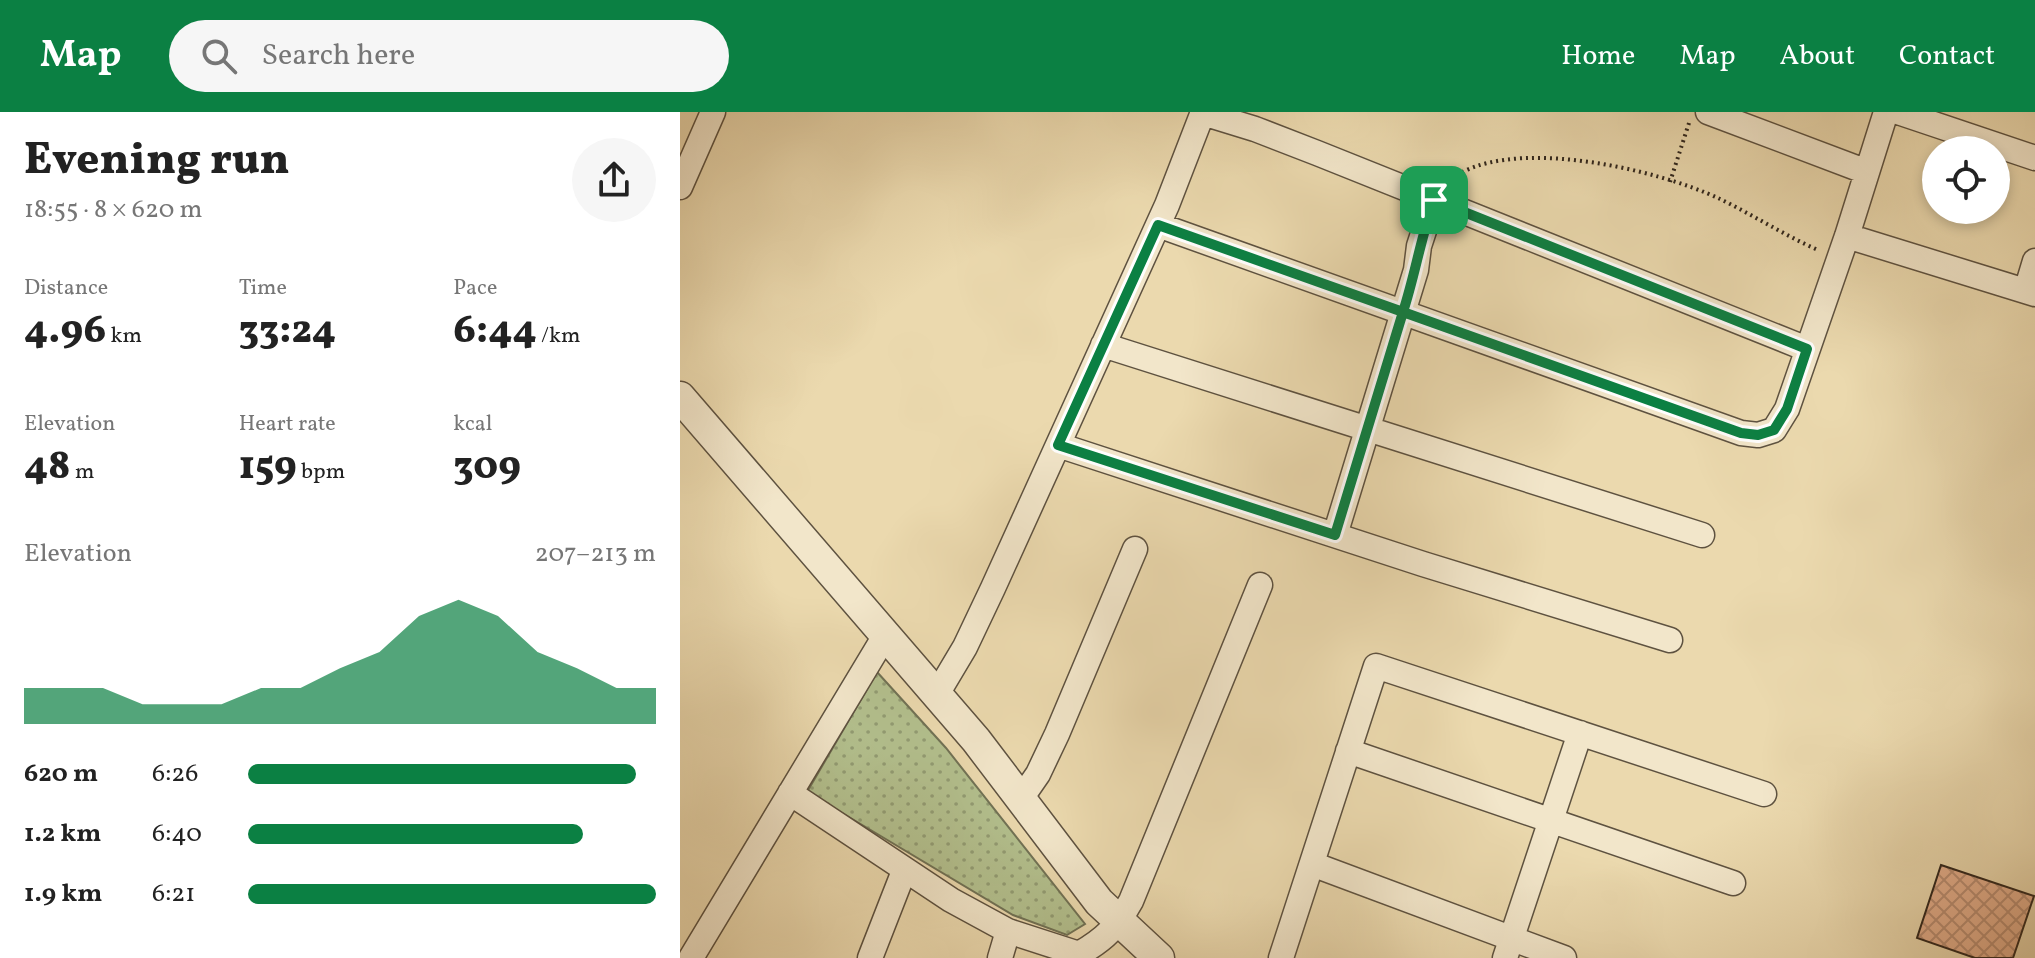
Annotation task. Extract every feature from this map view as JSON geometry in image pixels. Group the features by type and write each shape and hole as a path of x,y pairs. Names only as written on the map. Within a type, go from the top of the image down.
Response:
{"street":[{"path":"680,187 713,112"},
{"path":"1708,112 1867,172"},
{"path":"1158,225 1741,433 1758,435 1774,430 1787,409 1886,112"},
{"path":"1898,112 2035,158"},
{"path":"937,694 971,635 1058,445 1158,225 1203,113 1255,129 1807,349"},
{"path":"1335,535 1416,270 1419,246 1434,200"},
{"path":"1847,236 2030,292 2035,261"},
{"path":"1103,345 1702,535"},
{"path":"680,397 976,740 1099,902 1159,958"},
{"path":"1058,445 1670,640"},
{"path":"1020,800 1038,774 1057,734 1135,549"},
{"path":"790,793 904,871 1008,931 1078,956 1104,940 1131,901 1260,585"},
{"path":"691,958 886,634"},
{"path":"1281,958 1376,666 1764,794"},
{"path":"1508,948 1580,733"},
{"path":"1348,751 1733,883"},
{"path":"1312,864 1508,948 1564,958"},
{"path":"870,958 904,871"},
{"path":"1000,958 1008,931"}],"path":[{"path":"1670,182 1692,112"},
{"path":"1434,200 1448,181 1468,168 1516,159 1594,161 1718,198 1788,237 1839,259"}],"green space":[{"path":"877,672 946,748 1085,924 1067,935 1013,915 807,792"}],"building":[{"path":"1941,865 2034,896 2013,958 1975,958 1917,938"}],"route":[{"path":"1434,200 1403,312 1158,225 1058,445 1335,535 1403,312 1741,433 1758,435 1774,430 1787,409 1807,349 1434,200"}]}
